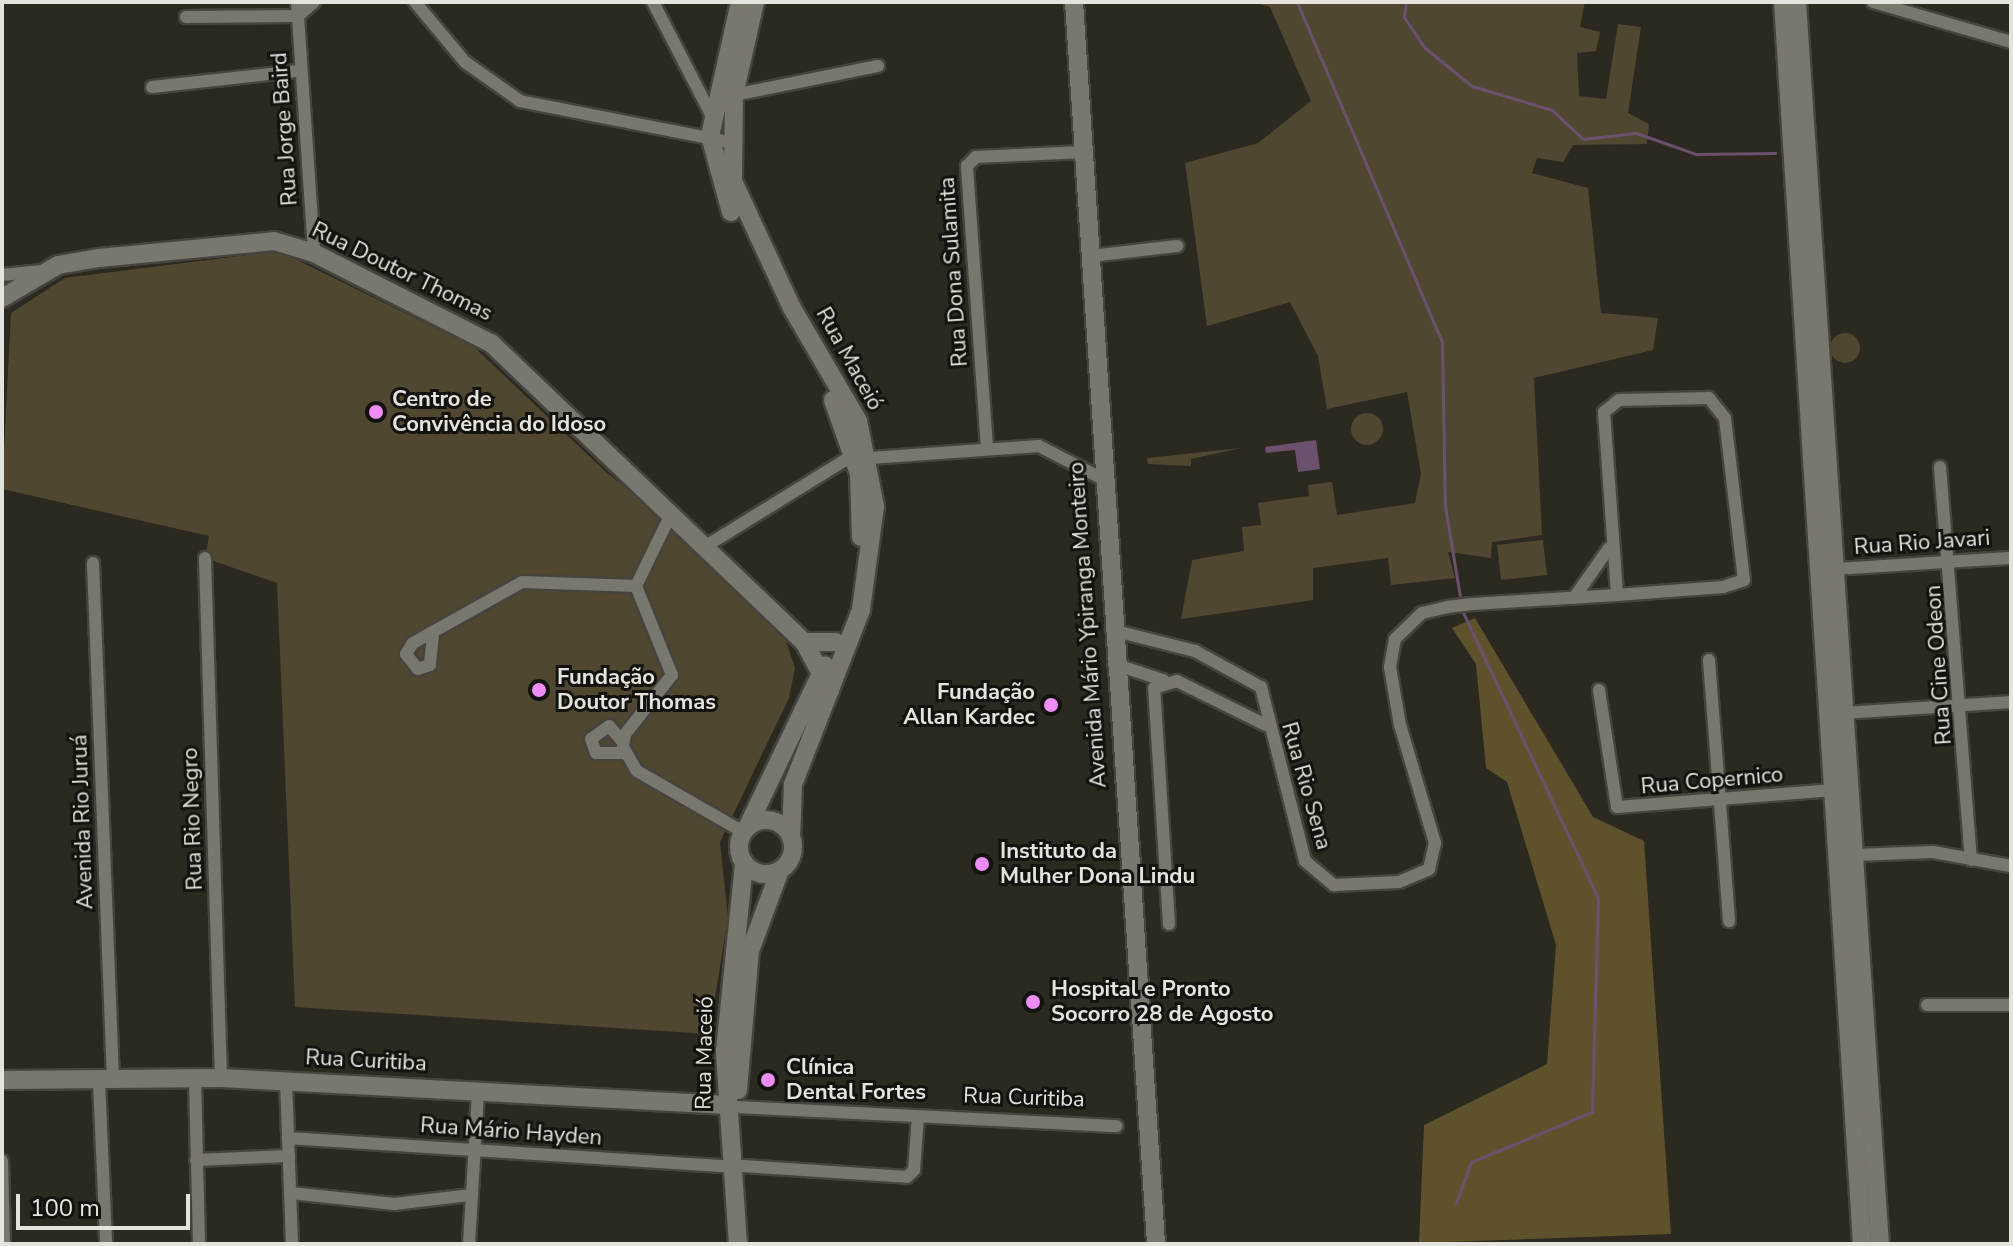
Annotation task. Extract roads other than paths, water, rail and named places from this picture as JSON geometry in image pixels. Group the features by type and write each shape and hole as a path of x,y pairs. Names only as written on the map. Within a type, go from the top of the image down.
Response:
{"main road":[{"name":"Rua Maceió","path":"740,2 712,127 733,214 862,456 875,506 867,580 821,690 746,829"},
{"name":"Rua Maceió","path":"755,2 734,95 729,142 738,198 858,421 862,456 861,538 836,642 823,669"},
{"name":"Avenida Mário Ypiranga Monteiro","path":"1074,2 1101,478 1156,1244"},
{"path":"1783,2 1862,1244"},
{"path":"1797,2 1880,1244"},
{"name":"Rua Doutor Thomas","path":"2,298 45,271 99,258 274,241 314,253 491,343 804,642 823,669 821,690"},
{"name":"Rua Doutor Thomas","path":"788,630 821,690"},
{"path":"804,642 836,642"},
{"name":"Rua Maceió","path":"791,838 793,784 821,690"},
{"path":"773,821 791,838 792,852 780,870 761,873 744,863 746,829 773,821"},
{"name":"Rua Maceió","path":"738,1244 733,1028 744,863"},
{"name":"Rua Maceió","path":"735,1002 754,936 780,870"},
{"name":"Rua Curitiba","path":"2,1080 221,1078 733,1106"},
{"name":"Rua Maceió","path":"737,1167 749,1244"}],"street":[{"name":"Rua Jorge Baird","path":"297,2 298,71 314,253"},
{"path":"186,17 298,16 314,2"},
{"path":"415,2 465,62 520,101 586,119 712,127"},
{"path":"653,2 712,127 729,142"},
{"path":"1873,2 2011,42"},
{"path":"734,95 878,66"},
{"path":"152,87 298,71"},
{"name":"Rua Dona Sulamita","path":"987,447 968,162 1083,152"},
{"path":"1090,256 1177,246"},
{"name":"Rua Doutor Thomas","path":"2,275 45,271"},
{"path":"1574,598 1617,595 1744,580 1717,403 1696,395 1609,406 1603,420 1609,548 1617,595"},
{"path":"706,546 862,456 1039,446 1101,478"},
{"name":"Rua Cine Odeon","path":"1940,467 1952,559 1971,860"},
{"path":"671,514 636,586 672,675 624,748 637,771 746,829"},
{"path":"1574,598 1609,548"},
{"name":"Rua Rio Negro","path":"205,558 221,1078"},
{"name":"Rua Rio Javari","path":"1835,569 1952,559 2011,558"},
{"name":"Avenida Rio Juruá","path":"93,563 106,1080 106,1244"},
{"path":"433,635 522,582 636,586"},
{"name":"Rua Rio Sena","path":"1112,630 1195,651 1251,681 1265,698 1266,725 1298,842 1315,875 1343,886 1422,875 1434,862 1433,828 1390,667 1395,639 1409,622 1447,607 1574,598"},
{"path":"1709,660 1729,921"},
{"path":"1114,664 1163,680 1266,725"},
{"path":"1163,680 1152,698 1169,924"},
{"name":"Rua Copernico","path":"1599,690 1614,805 1719,801 1834,790"},
{"path":"1843,713 2011,702"},
{"path":"1855,855 1933,852 2011,866"},
{"path":"1927,1005 2011,1005"},
{"path":"195,1079 199,1244"},
{"path":"286,1081 292,1244"},
{"path":"469,1244 478,1091"},
{"name":"Rua Curitiba","path":"733,1106 1117,1126"},
{"name":"Rua Mário Hayden","path":"288,1138 888,1177 913,1173 918,1117"},
{"path":"196,1160 289,1156"},
{"path":"2,1161 4,1244"},
{"path":"291,1193 394,1204 471,1195"}],"waterway":[{"path":"1297,2 1442,342 1445,506 1461,603"},
{"path":"1406,2 1404,17 1425,48 1472,86 1552,110 1583,139 1636,133 1696,154 1775,153"},
{"path":"1456,1203 1471,1162 1592,1112 1598,898 1462,610"}],"place":[{"name":"Centro de Convivência do Idoso","path":"376,412"},
{"name":"Fundação Doutor Thomas","path":"539,690"},
{"name":"Fundação Allan Kardec","path":"1051,705"},
{"name":"Instituto da Mulher Dona Lindu","path":"982,864"},
{"name":"Hospital e Pronto Socorro 28 de Agosto","path":"1033,1002"},
{"name":"Clínica Dental Fortes","path":"768,1080"}]}
